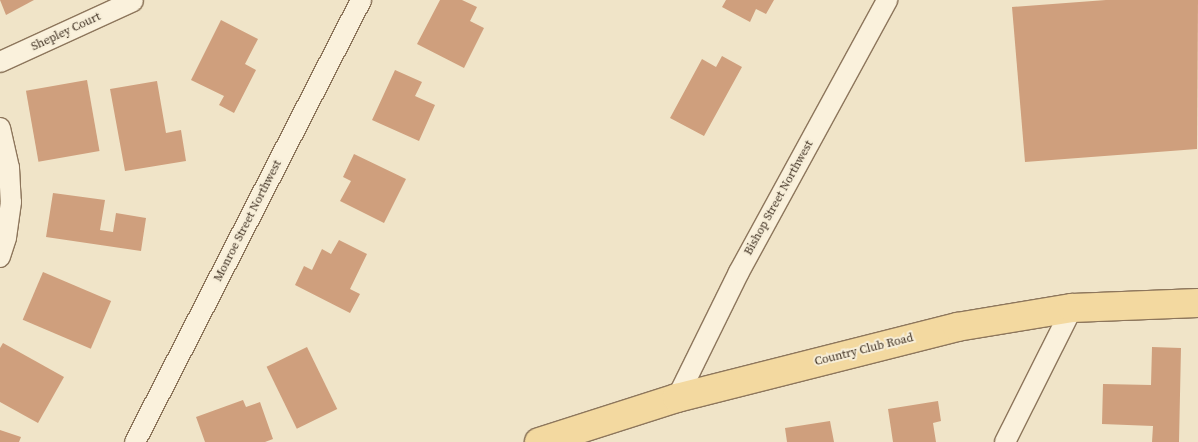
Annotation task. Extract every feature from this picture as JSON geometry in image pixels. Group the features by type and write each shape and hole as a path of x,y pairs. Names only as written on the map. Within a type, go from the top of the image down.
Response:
{"main road":[{"name":"Country Club Road","path":"538,442 677,398 957,326 1072,308 1198,303"}],"street":[{"name":"Monroe Street Northwest","path":"134,442 361,0"},
{"name":"Bishop Street Northwest","path":"677,398 739,272 887,0"},
{"name":"Shepley Court","path":"0,62 133,1"},
{"path":"0,128 9,168 11,202 6,238 0,257"},
{"path":"1005,442 1072,308"}],"building":[{"path":"0,0 34,0 6,15"},
{"path":"440,0 462,0 477,7 470,21 484,28 464,68 417,44"},
{"path":"726,0 774,0 766,14 756,9 750,22 722,7"},
{"path":"1106,0 1198,0 1197,149 1025,162 1012,7"},
{"path":"221,20 258,39 245,64 256,70 234,113 219,105 224,96 191,80"},
{"path":"722,56 742,67 704,136 670,118 702,59 716,67"},
{"path":"395,70 422,82 415,96 435,105 419,141 372,120"},
{"path":"87,80 100,151 38,162 26,91"},
{"path":"157,81 166,133 181,130 186,161 125,171 110,89"},
{"path":"354,154 406,179 384,223 340,201 351,181 343,177"},
{"path":"53,193 105,200 100,230 113,232 116,213 146,218 141,251 46,237"},
{"path":"339,240 367,254 350,289 360,294 350,313 295,285 304,266 312,270 322,249 331,254"},
{"path":"43,272 111,301 91,349 23,320"},
{"path":"3,343 64,377 38,423 0,402 0,348"},
{"path":"307,347 337,409 297,429 267,367"},
{"path":"1152,347 1181,348 1179,442 1152,442 1153,426 1102,424 1103,384 1151,385"},
{"path":"243,400 246,407 260,402 273,439 265,442 205,442 196,417"},
{"path":"938,401 941,421 933,423 936,442 893,442 888,409"},
{"path":"830,421 834,442 787,442 785,428"},
{"path":"0,430 21,437 19,442 0,442"}]}
